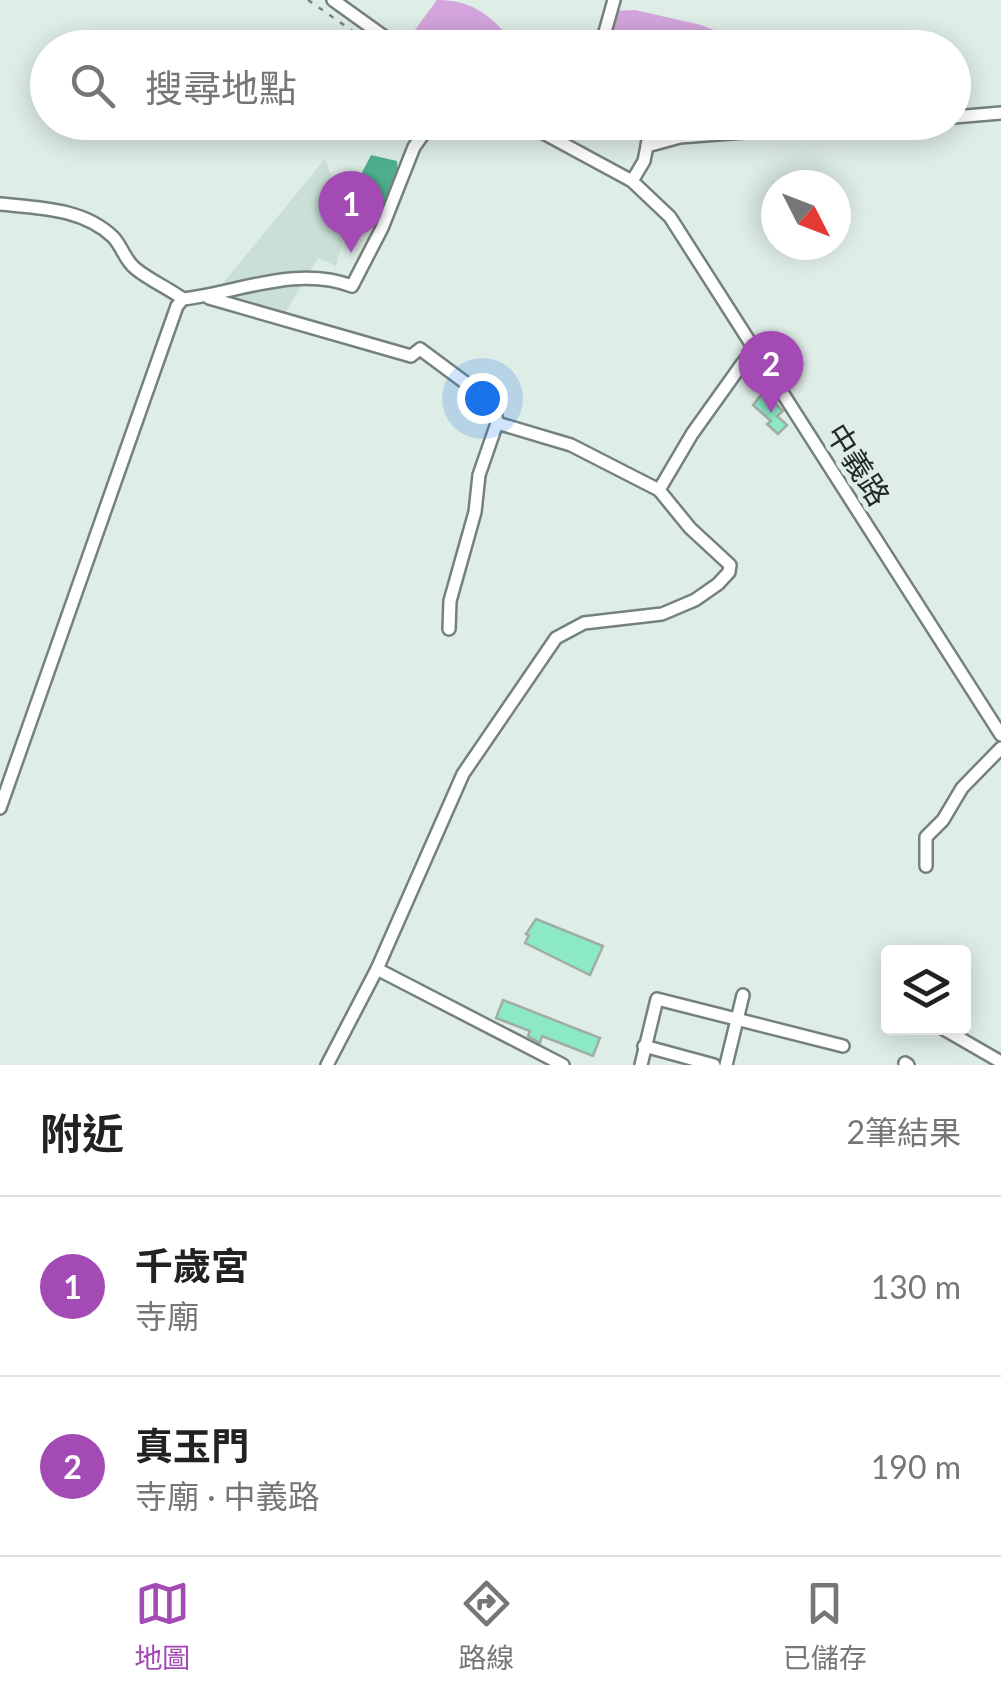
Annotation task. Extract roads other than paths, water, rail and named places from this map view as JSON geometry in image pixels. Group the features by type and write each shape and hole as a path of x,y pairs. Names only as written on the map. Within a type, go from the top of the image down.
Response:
{"street":[{"path":"333,0 375,30"},
{"path":"606,30 614,0"},
{"path":"971,116 1001,114"},
{"path":"0,808 176,306 183,300 308,276 332,278 352,286 420,140"},
{"name":"中義路","path":"556,140 632,181 670,217 1001,735"},
{"path":"632,181 644,161 648,140"},
{"path":"647,146 669,140"},
{"path":"0,204 52,208 104,230 115,238 138,271 166,285 183,300"},
{"path":"204,297 411,356 420,349 494,404 498,423 479,475 475,512 450,602 449,629"},
{"path":"659,490 692,434 742,364 750,354 758,352"},
{"path":"327,1065 377,970 464,774 556,638 584,622 662,614 695,600 718,584 730,565 690,528 659,490 570,445 498,423"},
{"path":"926,866 926,836 946,818 962,788 1001,748"},
{"path":"377,970 562,1065"},
{"path":"726,1065 743,995"},
{"path":"640,1065 657,999 844,1046"},
{"path":"954,1035 1001,1062"},
{"path":"644,1046 714,1065"}],"place":[{"name":"千歲宮","path":"351,253"},
{"name":"真玉門","path":"771,413"}]}
